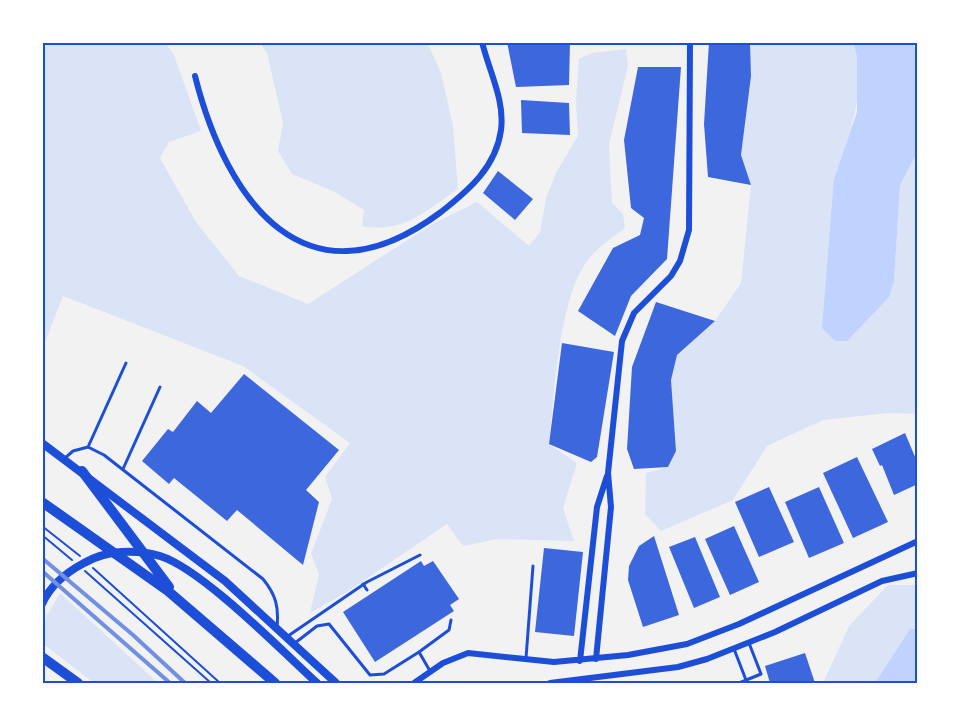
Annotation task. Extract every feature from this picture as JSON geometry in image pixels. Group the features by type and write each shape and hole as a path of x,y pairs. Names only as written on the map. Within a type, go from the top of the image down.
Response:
{"highway":[{"path":"82,471 178,599"},
{"path":"42,502 178,599 275,683"},
{"path":"42,657 78,683"}],"main road":[{"path":"42,443 65,458 225,581 336,683"},
{"path":"42,604 64,576 73,568 95,556 109,553 160,556 211,588 317,683"}],"street":[{"path":"195,76 203,106 225,160 252,204 271,223 292,237 335,252 359,251 402,237 424,224 468,189 490,162 501,129 501,111 482,42"},
{"path":"596,659 611,507 608,473 622,341 634,313 671,276 686,246 689,221 690,42"},
{"path":"580,661 597,507 608,473"},
{"path":"414,683 422,680 430,671 452,658 468,653 554,662 580,661 662,649 715,634 918,541"},
{"path":"593,544 607,545"},
{"path":"550,683 678,667 749,643 882,580 918,573"}],"lane":[{"path":"88,447 126,363"},
{"path":"123,469 160,387"},
{"path":"65,458 80,447 88,447 105,455 263,579 278,603 277,629"},
{"path":"290,640 363,584 388,569 420,555"},
{"path":"526,659 533,566"},
{"path":"363,584 367,590"},
{"path":"290,640 317,626 328,624 365,671 376,676 419,652 448,630 451,620"},
{"path":"739,683 761,674 749,643"},
{"path":"734,649 746,680"},
{"path":"419,652 430,671"}],"path":[{"path":"42,526 83,559"},
{"path":"42,535 211,683"},
{"path":"92,567 220,683"}],"shaded area":[{"path":"42,42 165,42 174,55 201,131 169,142 160,158 196,222 239,276 308,304 434,223 477,202 529,246 540,232 546,198 557,171 578,136 576,101 579,59 592,53 626,49 628,66 609,144 612,203 623,214 625,228 604,243 581,270 565,317 553,398 549,444 577,463 563,508 574,541 497,539 463,546 447,524 344,594 310,613 319,574 311,554 332,499 325,477 350,443 243,366 63,296 42,350"},
{"path":"259,42 427,42 441,73 453,125 458,189 402,224 376,228 362,226 364,210 335,192 292,174 278,151 283,123 267,53"},
{"path":"750,42 853,42 859,77 858,94 851,128 834,179 894,281 900,185 918,151 918,414 889,413 823,420 767,446 733,500 661,531 645,514 646,473 668,467 676,451 671,380 677,355 715,321 741,283 751,185 741,155 751,76"},
{"path":"888,585 918,585 918,629 910,629 875,683 823,683 849,626"},
{"path":"60,593 158,683 94,683 42,643 46,617"}],"water":[{"path":"853,42 913,42 918,59 918,151 900,185 894,281 889,297 847,341 835,341 822,328 834,179 857,112 857,57"},
{"path":"910,629 918,629 918,679 916,683 875,683"}],"building":[{"path":"507,42 570,42 569,85 516,87"},
{"path":"709,42 750,42 751,76 741,155 751,185 708,177 704,124"},
{"path":"638,67 681,67 667,259 631,296 615,336 578,311 613,248 640,235 644,218 631,208 624,140"},
{"path":"521,100 569,103 570,135 522,133"},
{"path":"498,171 533,199 515,220 483,193"},
{"path":"656,302 715,321 677,355 671,380 676,451 668,467 634,469 627,449 632,367"},
{"path":"562,343 614,352 597,457 591,462 549,444"},
{"path":"244,374 339,450 306,490 319,502 303,565 237,510 227,521 174,478 169,484 142,461 168,429 173,432 197,401 211,413"},
{"path":"905,433 918,464 918,484 894,495 882,465 880,466 872,449"},
{"path":"857,457 888,522 853,538 823,473"},
{"path":"769,487 794,542 759,557 735,502"},
{"path":"819,487 844,543 809,558 785,502"},
{"path":"734,526 759,582 730,595 705,539"},
{"path":"654,536 679,615 643,627 628,580 629,566 639,546"},
{"path":"695,537 720,597 694,608 669,547"},
{"path":"544,548 583,552 574,636 535,632"},
{"path":"421,561 424,566 433,561 459,599 450,605 454,611 375,662 343,612"},
{"path":"805,653 815,683 770,683 765,666"}],"railway":[{"path":"42,558 133,635 185,683"},
{"path":"42,571 170,683"}]}
